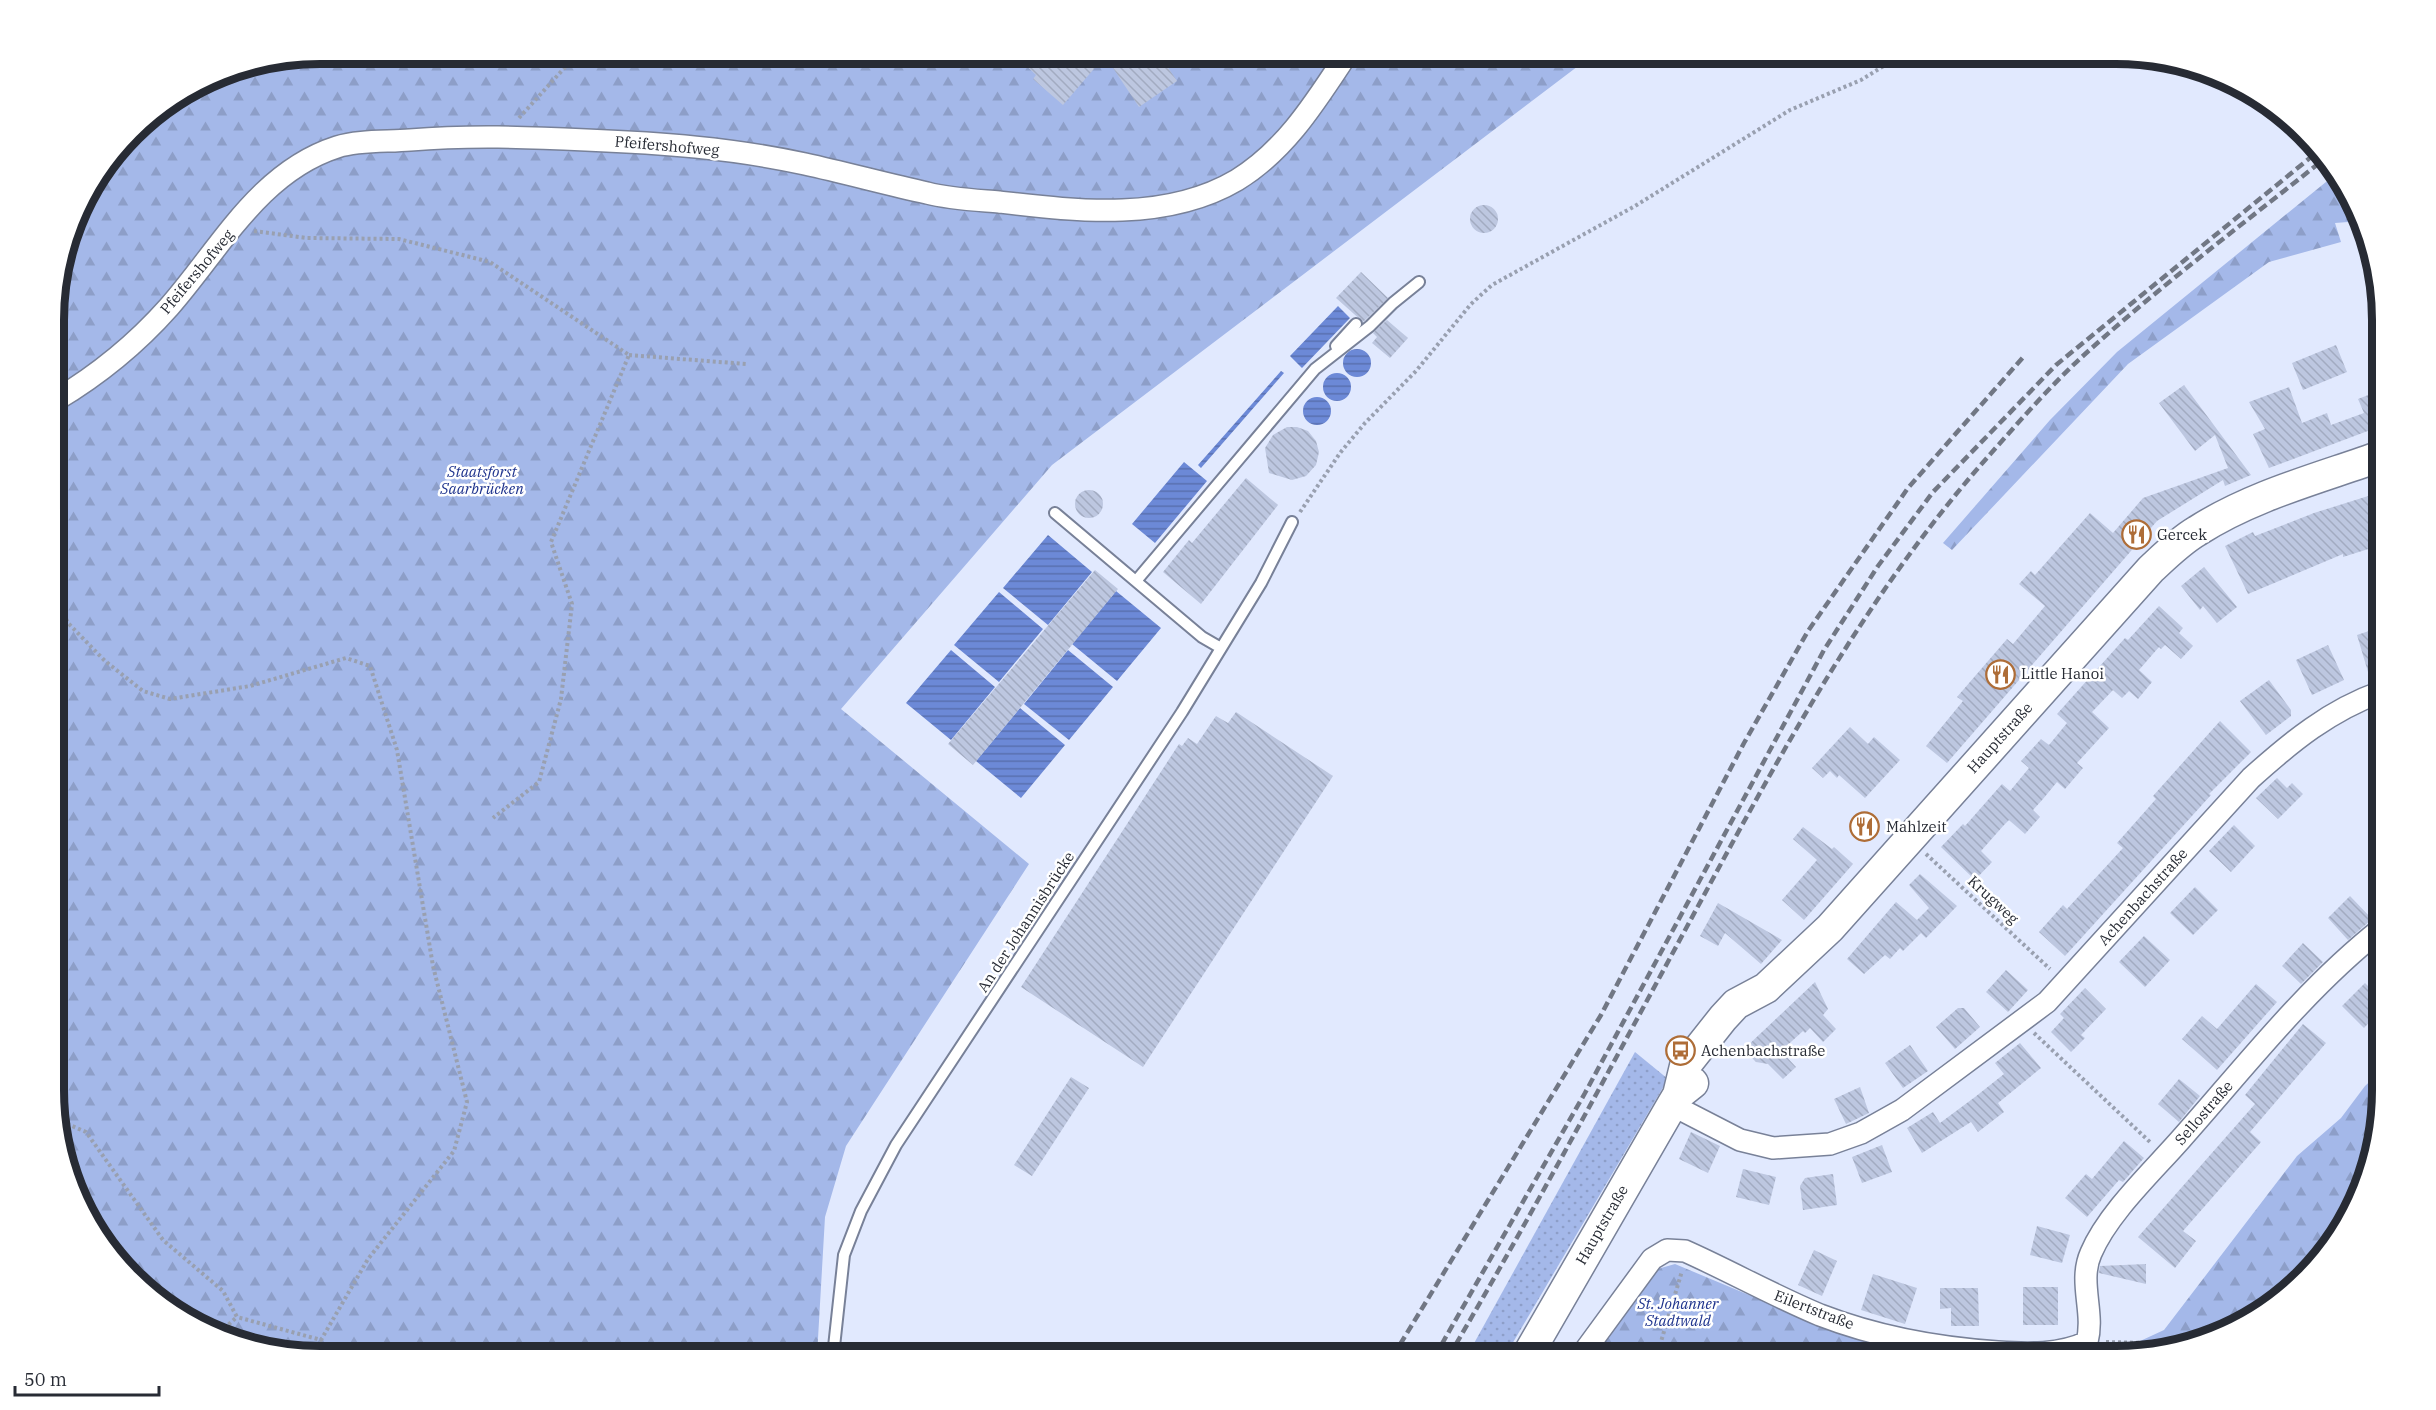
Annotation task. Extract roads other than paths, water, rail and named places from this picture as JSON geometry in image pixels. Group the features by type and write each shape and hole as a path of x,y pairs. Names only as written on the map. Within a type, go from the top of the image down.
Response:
{"main road":[{"name":"Hauptstraße","path":"1533,1346 1675,1100 1700,1077 1749,1016 1766,988 1830,928 2130,589 2173,548 2196,531 2256,501 2372,459"}],"street":[{"name":"Pfeifershofweg","path":"64,395 87,382 168,308 257,198 303,162 339,146 503,136 687,144 803,164 931,195 1076,211 1133,210 1187,200 1236,180 1279,148 1309,111 1340,64"},
{"name":"Achenbachstraße","path":"1675,1100 1740,1140 1773,1148 1830,1144 1861,1133 1902,1110 2047,1002 2244,786 2282,751 2306,730 2330,715 2372,696"},
{"name":"Sellostraße","path":"2090,1334 2086,1270 2097,1239 2166,1156 2310,993 2372,936"},
{"name":"Eilertstraße","path":"1588,1346 1652,1259 1666,1250 1684,1251 1822,1316 1917,1343 1935,1346"},
{"name":"Eilertstraße","path":"2077,1346 2090,1334"}],"lane":[{"path":"1315,369 1370,326 1419,282"},
{"path":"1136,581 1315,369 1356,324"},
{"path":"1055,513 1202,637 1221,648"},
{"name":"An der Johannisbrücke","path":"834,1346 844,1255 861,1211 896,1145 1221,648 1261,583 1292,522"}],"railway":[{"path":"1441,1346 1585,1093 1824,650 1878,566 1933,492 2056,365 2312,156"},
{"path":"1455,1346 1541,1194 1790,740 1862,623 1901,567 1986,459 2071,367 2172,280 2318,164"},
{"path":"1399,1346 1601,1015 1744,743 1808,631 1908,488 2025,355"}],"place":[{"name":"Gercek","path":"2136,535"},
{"name":"Little Hanoi","path":"2000,674"},
{"name":"Mahlzeit","path":"1865,827"},
{"name":"Achenbachstraße","path":"1680,1051"}],"park label":[{"name":"Staatsforst Saarbrücken","path":"482,480"},
{"name":"St. Johanner Stadtwald","path":"1678,1312"}]}
